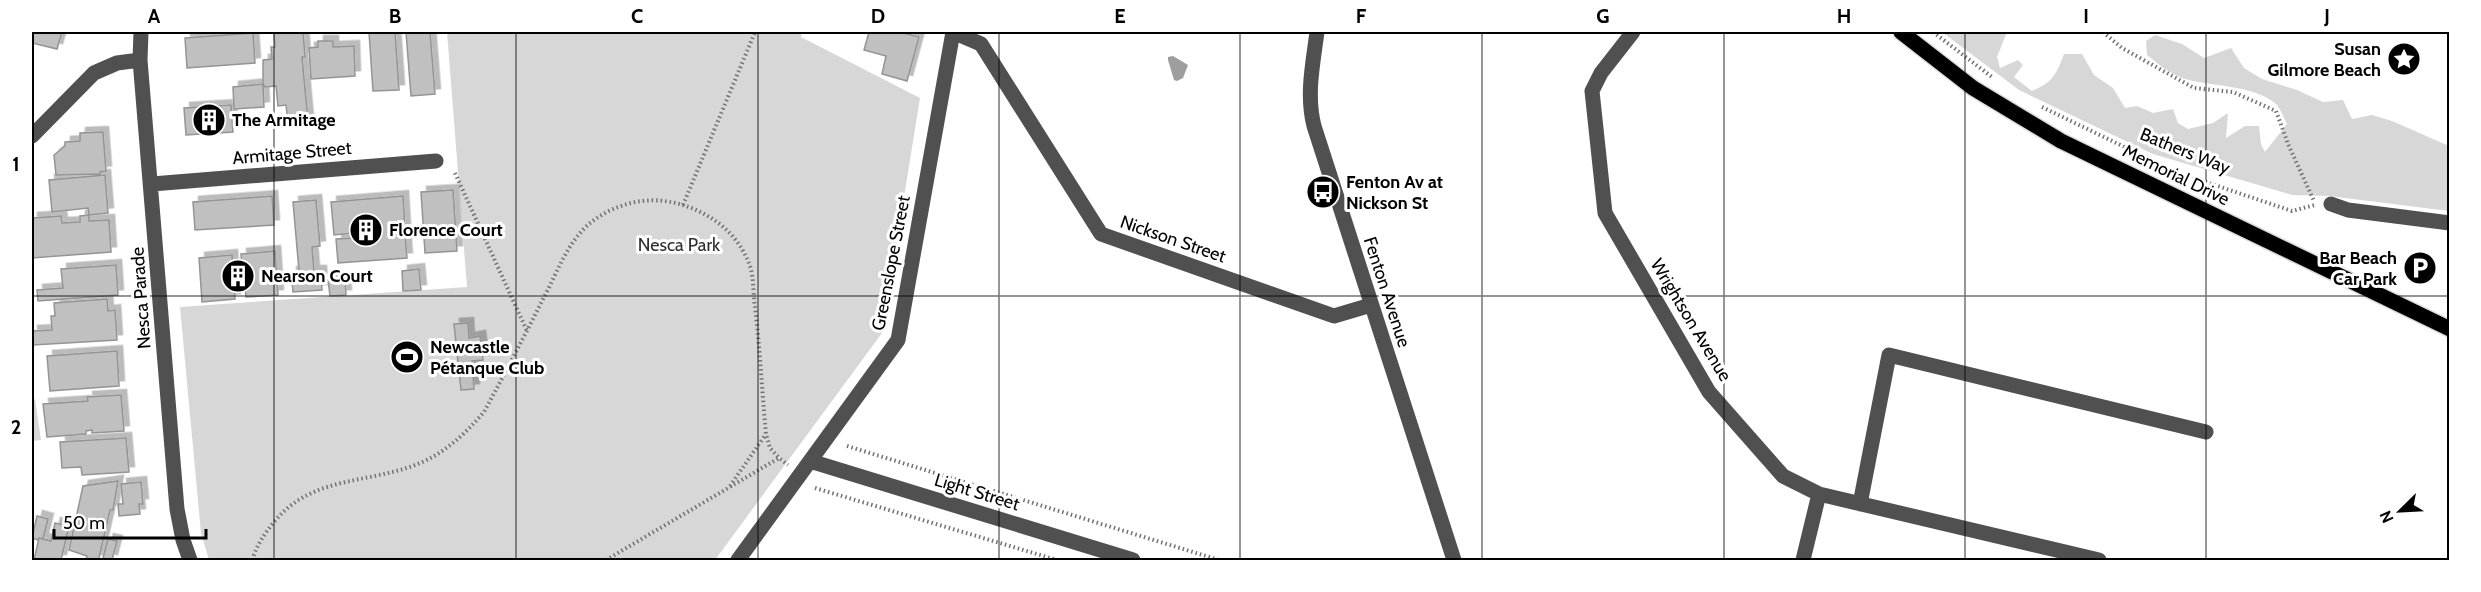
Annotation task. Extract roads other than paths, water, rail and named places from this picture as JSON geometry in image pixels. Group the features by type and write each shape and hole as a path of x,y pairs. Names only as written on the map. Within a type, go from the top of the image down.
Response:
{"main road":[{"name":"Memorial Drive","path":"1901,32 1973,88 2061,141 2450,329"}],"street":[{"name":"Nesca Parade","path":"141,32 140,60 177,509 190,561"},
{"name":"Nickson Street","path":"953,32 981,44 1101,234 1334,316 1371,305"},
{"name":"Greenslope Street","path":"738,561 898,340 953,32"},
{"name":"Fenton Avenue","path":"1317,32 1309,107 1454,561"},
{"name":"Wrightson Avenue","path":"1633,32 1601,72 1592,91 1605,213 1709,392 1783,476 1819,494 2099,561"},
{"path":"32,136 90,76 117,63 140,60"},
{"name":"Armitage Street","path":"152,184 436,161"},
{"path":"2323,204 2348,210 2450,223"},
{"path":"1860,504 1889,355 2206,432"},
{"name":"Light Street","path":"810,461 1133,561"},
{"path":"1803,561 1819,494"}],"place":[{"name":"Susan Gilmore Beach","path":"2404,59"},
{"name":"The Armitage","path":"209,120"},
{"name":"Fenton Av at Nickson St","path":"1323,192"},
{"name":"Florence Court","path":"366,230"},
{"name":"Bar Beach Car Park","path":"2420,268"},
{"name":"Nearson Court","path":"238,276"},
{"name":"Newcastle Pétanque Club","path":"407,357"}],"park label":[{"name":"Nesca Park","path":"679,245"}]}
